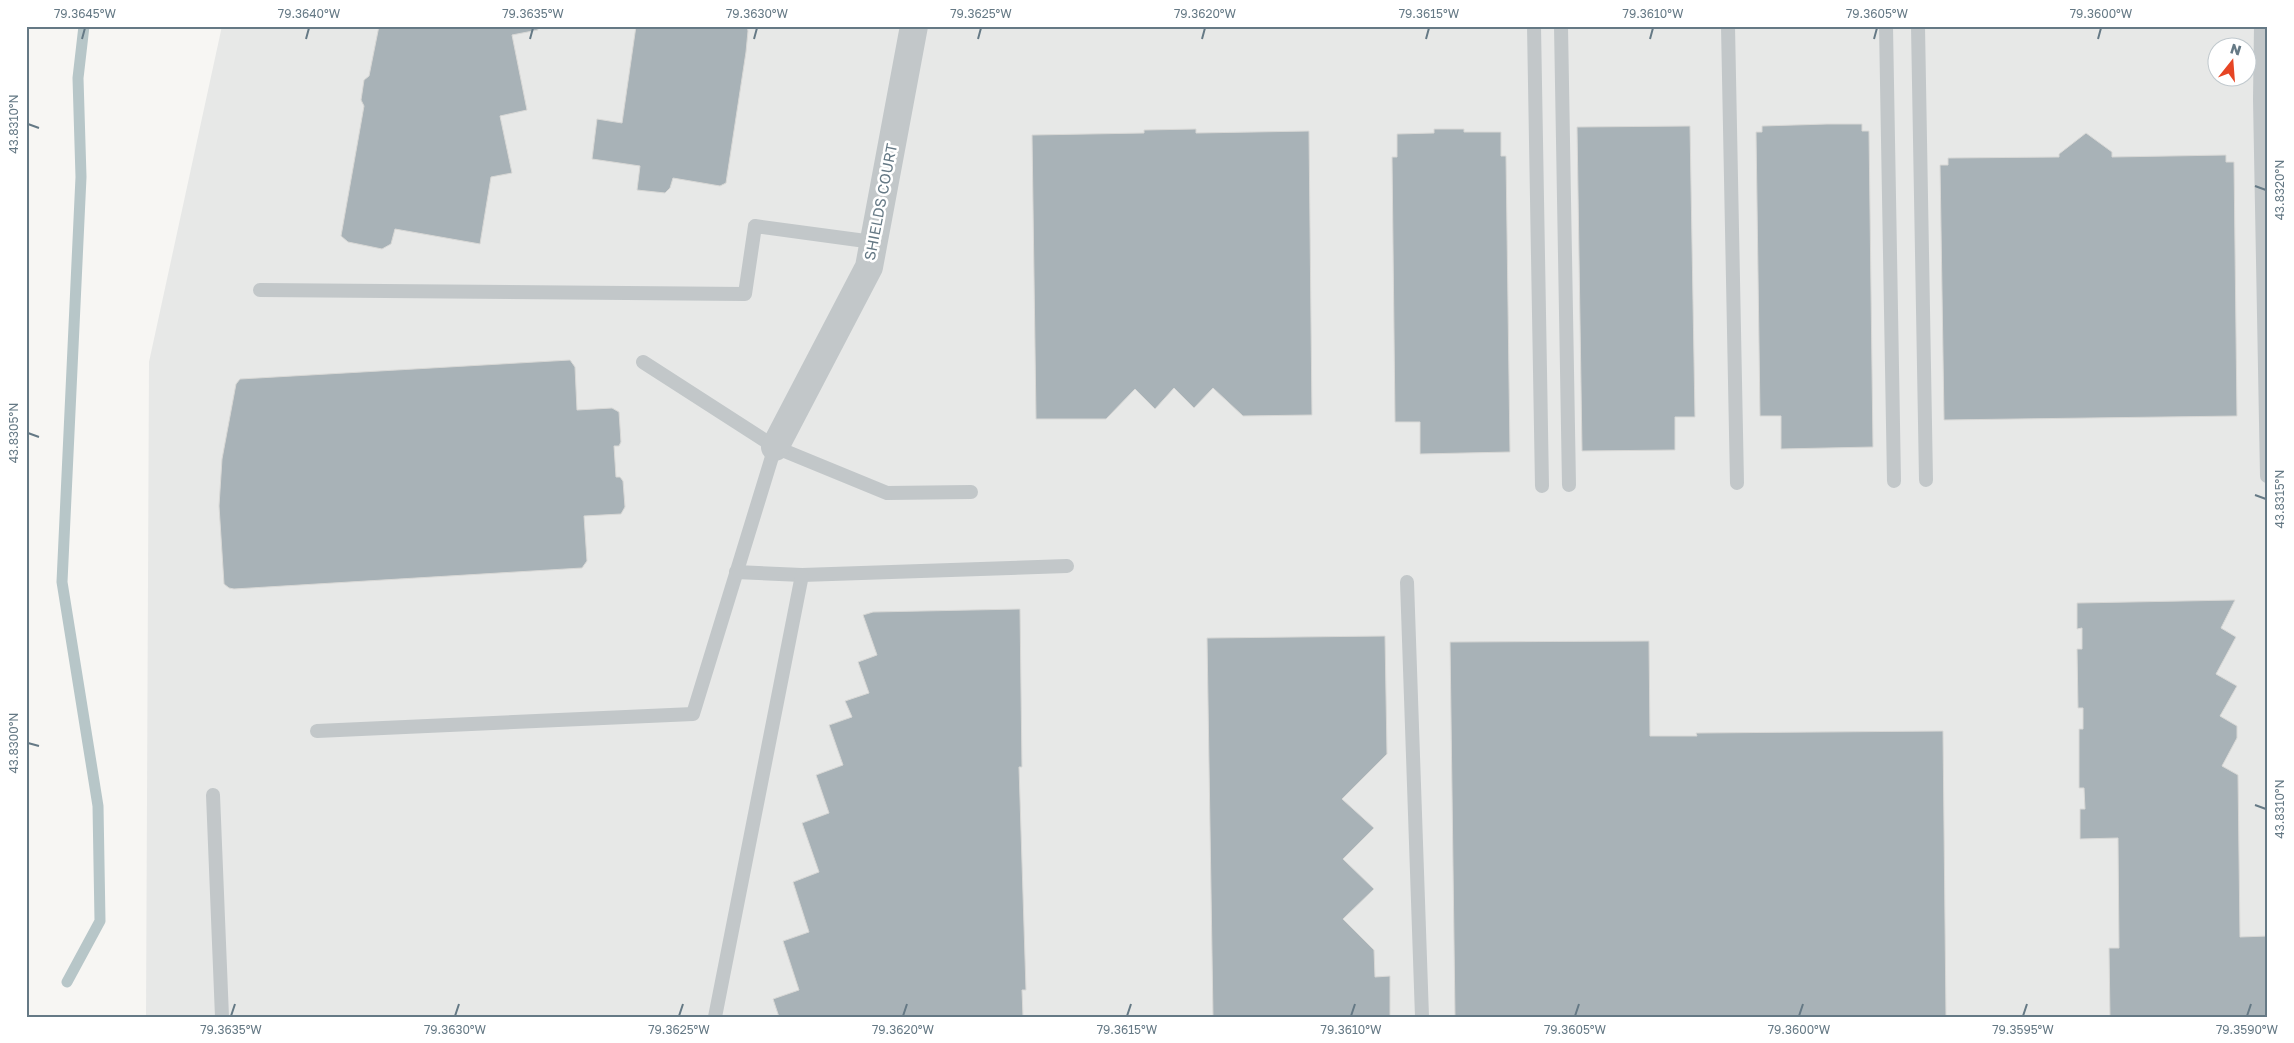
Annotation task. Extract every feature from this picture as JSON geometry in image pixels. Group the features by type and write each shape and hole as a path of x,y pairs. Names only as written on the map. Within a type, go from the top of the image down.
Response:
{"street":[{"name":"SHIELDS COURT","path":"774,447 869,267 914,26"}],"lane":[{"path":"1534,26 1542,486"},
{"path":"1561,26 1569,485"},
{"path":"1728,26 1737,483"},
{"path":"1886,26 1894,481"},
{"path":"1918,26 1926,480"},
{"path":"2262,26 2260,109 2267,476"},
{"path":"260,290 745,294 755,226 874,242"},
{"path":"643,362 774,447 887,493 971,492"},
{"path":"317,731 693,714 774,447"},
{"path":"736,572 802,575 1067,566"},
{"path":"715,1017 802,575"},
{"path":"1407,582 1422,1017"},
{"path":"213,795 222,1017"}],"shaded area":[{"path":"222,26 2268,26 2268,1017 146,1017 149,362"}],"building":[{"path":"379,26 538,26 538,30 512,35 527,110 500,116 512,173 491,177 480,244 395,229 391,244 382,249 348,242 341,236 364,106 361,100 364,80 369,76"},
{"path":"636,26 747,26 746,52 726,183 720,186 673,178 670,188 665,193 637,190 640,166 592,159 597,119 622,123"},
{"path":"1862,124 1862,131 1869,131 1873,447 1781,449 1781,416 1760,416 1756,132 1762,132 1762,126"},
{"path":"1690,126 1695,417 1675,417 1675,450 1582,451 1577,127"},
{"path":"1196,129 1196,133 1309,131 1312,415 1243,416 1213,388 1194,408 1174,388 1155,409 1135,389 1106,419 1036,419 1032,135 1144,133 1144,130"},
{"path":"1434,129 1464,129 1464,132 1501,132 1501,156 1506,156 1510,452 1420,454 1420,422 1395,422 1392,157 1397,157 1397,134 1434,133"},
{"path":"2086,133 2112,152 2112,157 2226,155 2226,162 2234,162 2237,416 1944,420 1940,165 1948,165 1948,158 2059,157 2059,154"},
{"path":"570,360 575,367 577,410 612,408 619,412 621,442 619,446 614,446 616,477 620,477 623,481 625,507 621,514 584,516 587,561 582,568 234,589 224,584 219,506 222,459 236,384 240,379"},
{"path":"2235,600 2221,628 2236,637 2216,674 2237,686 2220,716 2237,726 2237,738 2222,766 2238,775 2240,937 2268,936 2268,1017 2110,1017 2109,948 2119,948 2118,838 2080,839 2080,809 2085,809 2084,788 2079,788 2079,729 2083,729 2083,708 2078,708 2077,649 2082,649 2082,628 2077,629 2077,603"},
{"path":"1020,609 1022,767 1019,767 1026,990 1022,990 1023,1017 779,1017 773,999 799,990 783,941 809,932 793,882 819,872 802,823 829,813 816,775 843,765 829,725 852,717 845,701 869,693 858,662 877,655 863,615 873,612"},
{"path":"1385,636 1387,754 1342,799 1374,828 1343,859 1374,889 1343,919 1374,950 1375,977 1390,976 1390,1017 1213,1017 1207,638"},
{"path":"1649,641 1650,736 1697,736 1696,733 1943,731 1946,1017 1455,1017 1450,642"}],"waterway":[{"path":"67,982 100,921 98,806 62,582 81,177 78,78 84,26"}]}
